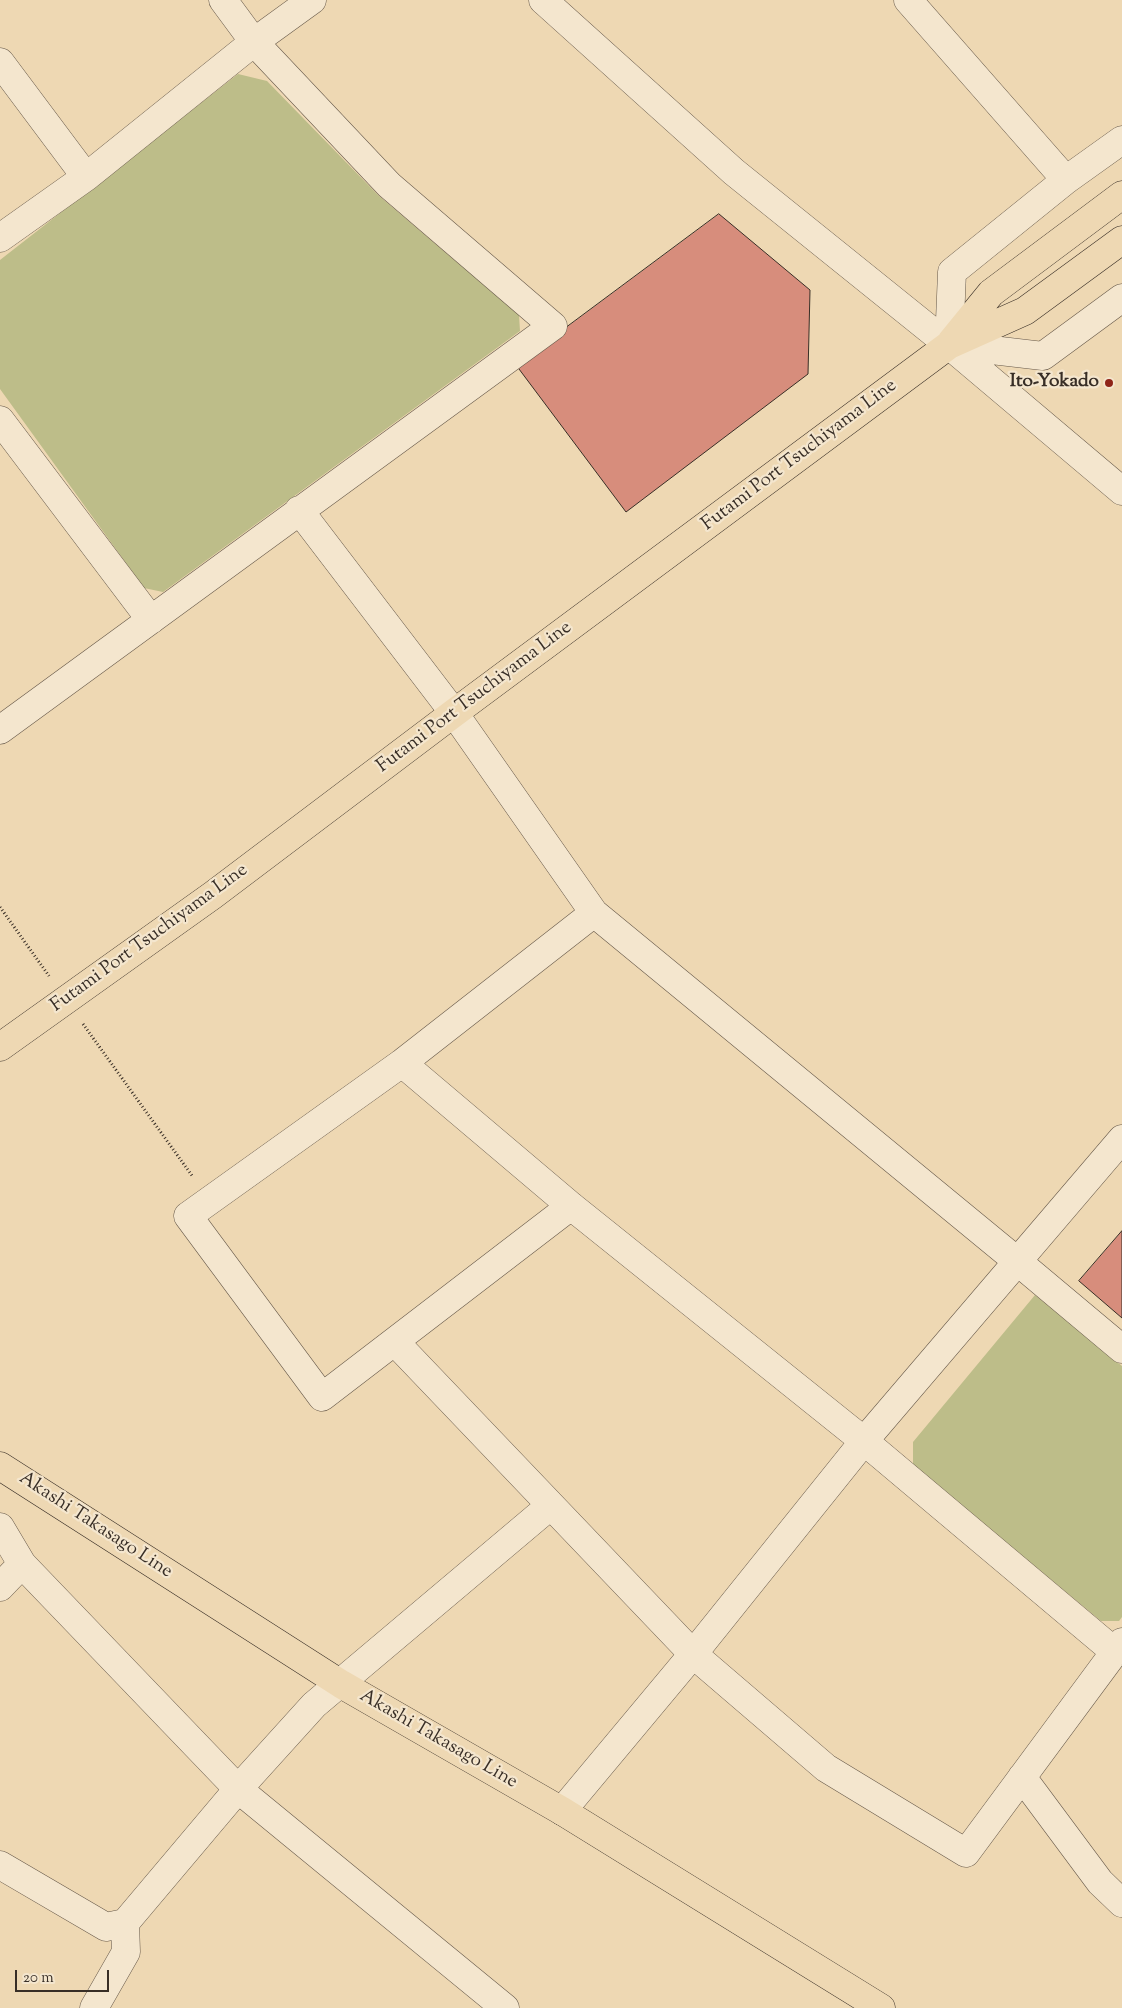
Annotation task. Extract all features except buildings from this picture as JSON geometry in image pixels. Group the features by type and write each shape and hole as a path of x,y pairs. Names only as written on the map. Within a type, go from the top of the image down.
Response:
{"main road":[{"name":"Futami Port Tsuchiyama Line","path":"949,345 990,293 1122,195"},
{"name":"Futami Port Tsuchiyama Line","path":"0,1047 213,895 454,713 949,345 1025,311 1122,240"},
{"name":"Akashi Takasago Line","path":"0,1466 341,1684 562,1811 881,2008"}],"street":[{"path":"0,730 552,326 389,185 254,42 223,0"},
{"path":"0,238 86,177 254,42 312,0"},
{"path":"543,0 734,172 949,345 1122,491"},
{"path":"908,0 1066,180"},
{"path":"0,62 86,177"},
{"path":"949,345 952,272 1066,180 1122,140"},
{"path":"949,345 1043,356 1122,298"},
{"path":"0,420 151,620"},
{"path":"299,510 454,713 594,913 1017,1260 1122,1349"},
{"path":"571,1206 322,1397 188,1216 402,1063 594,913"},
{"path":"395,1342 693,1654 826,1768 966,1853 1118,1647 571,1206 402,1063"},
{"path":"562,1811 693,1654 864,1441 1122,1139"},
{"path":"0,1865 106,1927 125,1923 238,1789 314,1706 550,1506"},
{"path":"0,1527 22,1564 238,1789 505,2008"},
{"path":"0,1587 22,1564"},
{"path":"1022,1778 1100,1882 1122,1903"},
{"path":"94,2008 126,1952 125,1923"}],"path":[{"path":"0,907 210,1200"}],"green space":[{"path":"238,74 267,81 378,195 519,315 520,331 163,592 144,588 0,389 0,260"},
{"path":"1035,1295 1122,1366 1122,1617 1119,1621 1101,1621 913,1466 913,1442"}],"place":[{"name":"Ito-Yokado","path":"1109,383"}]}
